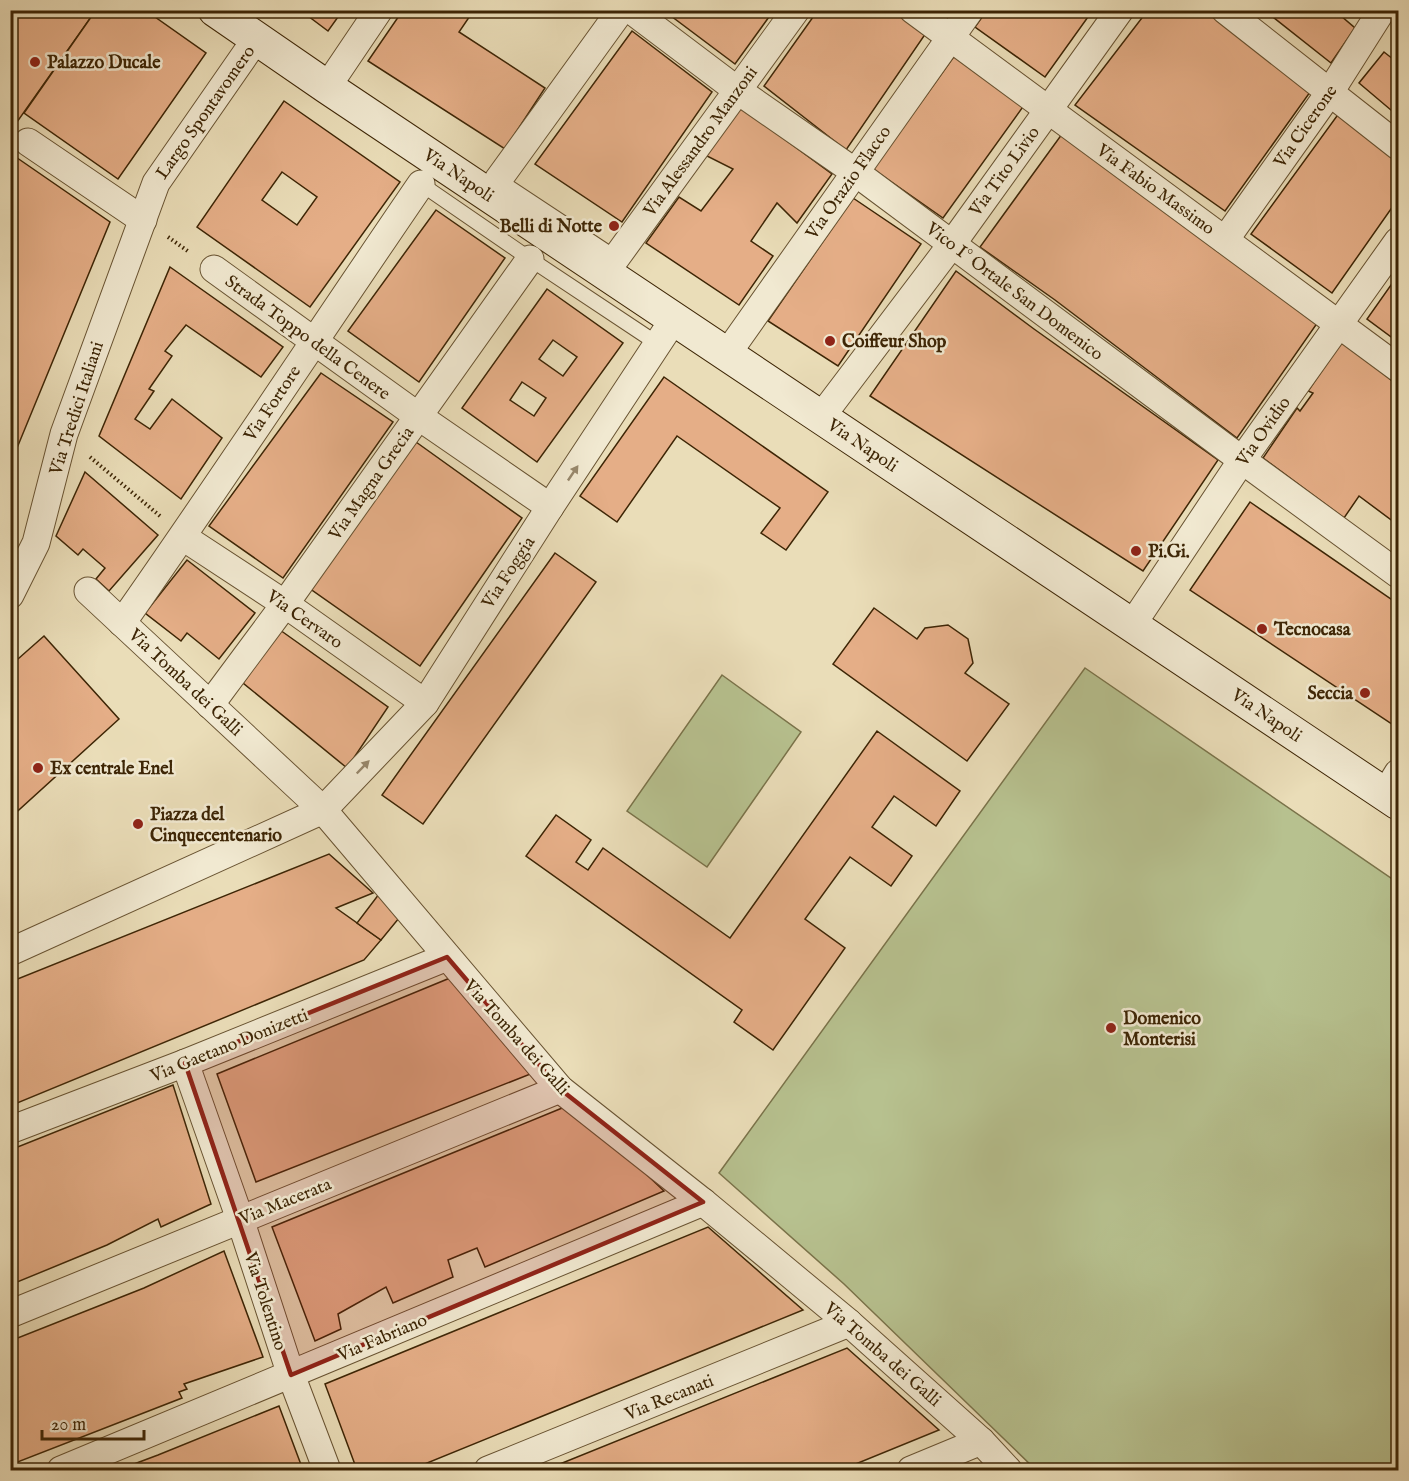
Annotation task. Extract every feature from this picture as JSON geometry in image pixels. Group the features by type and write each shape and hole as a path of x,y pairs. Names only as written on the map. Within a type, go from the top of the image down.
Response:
{"street":[{"name":"Largo Spontavomero","path":"215,10 327,87"},
{"path":"327,87 379,10"},
{"path":"498,180 621,10"},
{"name":"Vico I° Ortale San Domenico","path":"631,10 737,90 855,172 1398,574"},
{"name":"Via Alessandro Manzoni","path":"610,266 796,10"},
{"name":"Via Fabio Massimo","path":"913,10 1398,368"},
{"name":"Via Orazio Flacco","path":"727,354 970,10"},
{"name":"Via Tito Livio","path":"821,417 952,244 1120,10"},
{"path":"1225,10 1398,146"},
{"path":"1383,10 1398,23"},
{"name":"Via Cicerone","path":"1225,240 1330,92 1383,10"},
{"name":"Largo Spontavomero","path":"143,220 156,183 256,39"},
{"name":"Via Napoli","path":"327,87 610,266 666,332 727,354 1132,625 1394,790"},
{"path":"28,142 143,220"},
{"name":"Via Fortore","path":"122,622 174,529 313,341 421,184"},
{"name":"Via Tredici Italiani","path":"10,595 36,543 64,434 143,220"},
{"name":"Via Ovidio","path":"1132,625 1242,460 1398,241"},
{"name":"Via Magna Grecia","path":"210,705 285,604 530,259"},
{"name":"Strada Toppo della Cenere","path":"214,269 418,416 550,507"},
{"name":"Via Foggia","path":"323,810 425,703 550,507 666,332"},
{"name":"Via Cervaro","path":"174,529 425,703"},
{"name":"Via Tomba dei Galli","path":"87,591 323,810 560,1089 703,1202 849,1323 981,1441 1008,1470"},
{"path":"10,952 323,810"},
{"name":"Via Gaetano Donizetti","path":"10,1130 185,1063 447,957"},
{"name":"Via Tolentino","path":"185,1063 291,1376 327,1470"},
{"name":"Via Macerata","path":"10,1314 560,1089"},
{"name":"Via Fabriano","path":"61,1470 291,1376 703,1202"},
{"name":"Via Recanati","path":"488,1470 849,1323"},
{"path":"911,1470 981,1441"}],"lane":[{"name":"Via Napoli","path":"498,180 610,266"},
{"name":"Via Napoli","path":"421,184 530,259 666,332"}],"path":[{"path":"90,457 174,529"}],"highlighted area":[{"path":"447,957 560,1089 703,1202 291,1375 185,1063"}],"green space":[{"name":"Domenico Monterisi","path":"1085,668 1398,883 1398,1470 1036,1470 844,1284 719,1173"},
{"path":"722,675 801,732 707,867 627,811"}],"building":[{"name":"Palazzo Ducale","path":"10,10 96,10 10,132"},
{"path":"96,10 145,10 206,53 118,179 24,113"},
{"path":"300,10 343,10 328,31"},
{"path":"403,10 474,10 459,32 545,88 505,149 368,61"},
{"path":"663,10 774,10 735,64"},
{"path":"818,10 894,10 926,33 846,150 764,86"},
{"path":"987,10 1093,10 1045,77 975,27"},
{"path":"1148,10 1216,10 1313,88 1225,211 1075,105"},
{"path":"1264,10 1334,10 1355,28 1331,63"},
{"path":"632,31 712,92 622,222 535,164"},
{"path":"1384,52 1398,63 1398,116 1359,83"},
{"path":"955,55 1025,104 943,218 873,169"},
{"path":"284,101 400,182 310,307 197,227","holes":["282,172 317,197 297,225 262,200"]},
{"path":"741,107 832,174 797,223 777,203 751,241 773,256 739,305 646,243 679,197 701,211 733,169 705,155"},
{"path":"1342,109 1398,155 1398,199 1332,293 1251,234"},
{"path":"1062,134 1318,322 1237,438 1055,300 980,247"},
{"path":"10,153 110,222 17,448 10,444 10,302 17,289 10,285"},
{"path":"853,198 921,244 838,366 768,321"},
{"path":"436,210 505,258 419,382 348,331"},
{"path":"170,267 283,347 261,377 186,325 165,351 172,356 149,389 154,391 135,419 150,429 172,399 222,438 181,499 99,436"},
{"path":"956,271 1218,460 1143,571 870,396"},
{"path":"1398,275 1398,342 1367,319"},
{"path":"547,289 623,343 537,462 462,408","holes":["553,340 577,357 563,376 539,359","522,382 546,398 534,416 510,400"]},
{"path":"1344,340 1398,386 1398,525 1359,496 1344,518 1263,458 1297,408 1300,411 1313,393 1308,391"},
{"path":"321,373 393,422 283,578 209,526"},
{"path":"664,377 828,492 786,550 761,533 780,508 677,436 617,522 580,496"},
{"path":"416,442 522,518 420,666 309,588"},
{"path":"85,472 158,535 109,591 96,579 105,568 83,549 78,555 56,536"},
{"path":"1250,502 1398,604 1398,728 1190,590"},
{"path":"555,553 596,582 423,824 382,795"},
{"path":"187,560 255,613 219,659 187,633 181,641 145,613"},
{"path":"874,608 917,639 925,628 948,625 968,639 973,663 965,673 1009,704 967,761 833,664"},
{"path":"280,630 388,707 347,768 243,683"},
{"name":"Ex centrale Enel","path":"44,636 119,719 10,818 10,666"},
{"path":"877,731 960,791 936,826 894,796 872,827 912,856 891,886 850,857 805,919 845,948 773,1050 734,1022 742,1010 526,856 556,815 591,840 576,862 588,870 603,848 730,938"},
{"path":"329,854 373,893 336,908 381,940 364,960 10,1106 10,982"},
{"path":"379,894 404,912 381,940 357,923"},
{"path":"450,978 533,1073 256,1182 217,1074"},
{"path":"173,1085 211,1204 161,1227 158,1219 107,1245 10,1285 10,1150"},
{"path":"572,1104 664,1191 485,1267 477,1248 448,1260 453,1277 393,1303 386,1287 338,1314 341,1329 315,1341 272,1227"},
{"path":"708,1227 803,1310 410,1470 357,1470 325,1384"},
{"path":"224,1251 263,1357 184,1384 187,1389 179,1392 182,1398 10,1465 10,1341 144,1288"},
{"path":"847,1348 939,1430 841,1470 545,1470"},
{"path":"279,1406 303,1470 118,1470 158,1455"}],"place":[{"name":"Palazzo Ducale","path":"35,62"},
{"name":"Belli di Notte","path":"614,226"},
{"name":"Coiffeur Shop","path":"830,341"},
{"name":"Pi.Gi.","path":"1136,551"},
{"name":"Tecnocasa","path":"1262,629"},
{"name":"Seccia","path":"1365,693"},
{"name":"Ex centrale Enel","path":"38,768"},
{"name":"Piazza del Cinquecentenario","path":"138,824"},
{"name":"Domenico Monterisi","path":"1111,1028"}]}
